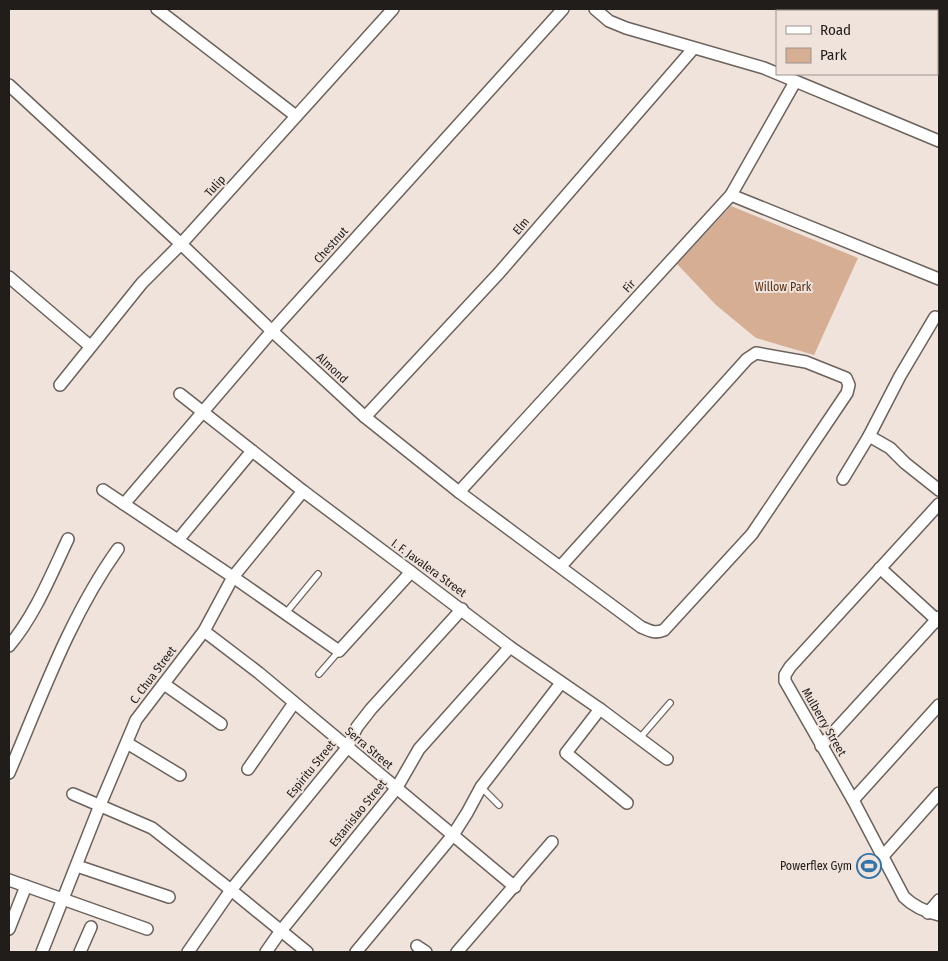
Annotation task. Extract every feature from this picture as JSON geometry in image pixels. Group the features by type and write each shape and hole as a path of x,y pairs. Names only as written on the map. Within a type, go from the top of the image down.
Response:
{"street":[{"path":"157,9 296,116"},
{"name":"Tulip","path":"60,385 142,283 181,244 393,9"},
{"name":"Chestnut","path":"124,504 272,331 563,9"},
{"path":"595,9 609,20 626,28 693,49 764,68 776,73"},
{"name":"Elm","path":"366,417 499,273 693,49"},
{"path":"780,75 939,141"},
{"name":"Fir","path":"459,492 731,195 795,82"},
{"name":"Almond","path":"9,85 366,417 459,492 642,627 652,632 664,630 752,534 847,393 849,385 846,378 806,362 765,353 756,353 747,359 561,566"},
{"path":"731,195 939,279"},
{"path":"9,277 90,346"},
{"path":"843,479 935,317"},
{"name":"I. F. Javalera Street","path":"180,394 303,491 510,647 600,709 667,759"},
{"path":"869,436 890,448 905,463 939,490"},
{"path":"178,540 252,451"},
{"path":"103,490 233,576 339,651 411,572"},
{"name":"C. Chua Street","path":"42,952 100,804 136,720 204,631 233,576 303,491"},
{"name":"Mulberry Street","path":"934,914 909,901 904,896 853,800 786,685 785,675 790,667 939,504"},
{"path":"9,646 20,632 46,586 68,539"},
{"path":"9,773 68,636 118,548"},
{"path":"821,746 938,620 880,568"},
{"name":"Espiritu Street","path":"188,952 231,890 347,748 357,727 371,708 462,609"},
{"name":"Serra Street","path":"204,631 259,673 515,887"},
{"name":"Estanislao Street","path":"266,952 280,932 396,789 419,749 510,647"},
{"path":"356,952 452,835 481,787 561,683"},
{"path":"164,684 221,724"},
{"path":"248,769 294,703"},
{"path":"853,800 939,705"},
{"path":"600,709 566,753 627,803"},
{"path":"127,743 180,775"},
{"path":"883,856 939,793"},
{"path":"73,794 152,828 306,952"},
{"path":"457,952 552,842"},
{"path":"77,866 169,897"},
{"path":"9,880 148,929"},
{"path":"9,929 26,886"},
{"path":"934,914 939,900"},
{"path":"80,952 91,927"}],"lane":[{"path":"285,614 318,574"},
{"path":"319,674 339,651"},
{"path":"639,739 670,703"},
{"path":"481,787 499,805"}],"green space":[{"name":"Willow Park","path":"731,206 858,258 814,355 756,338 716,305 677,264"}],"place":[{"name":"Powerflex Gym","path":"869,866"}]}
